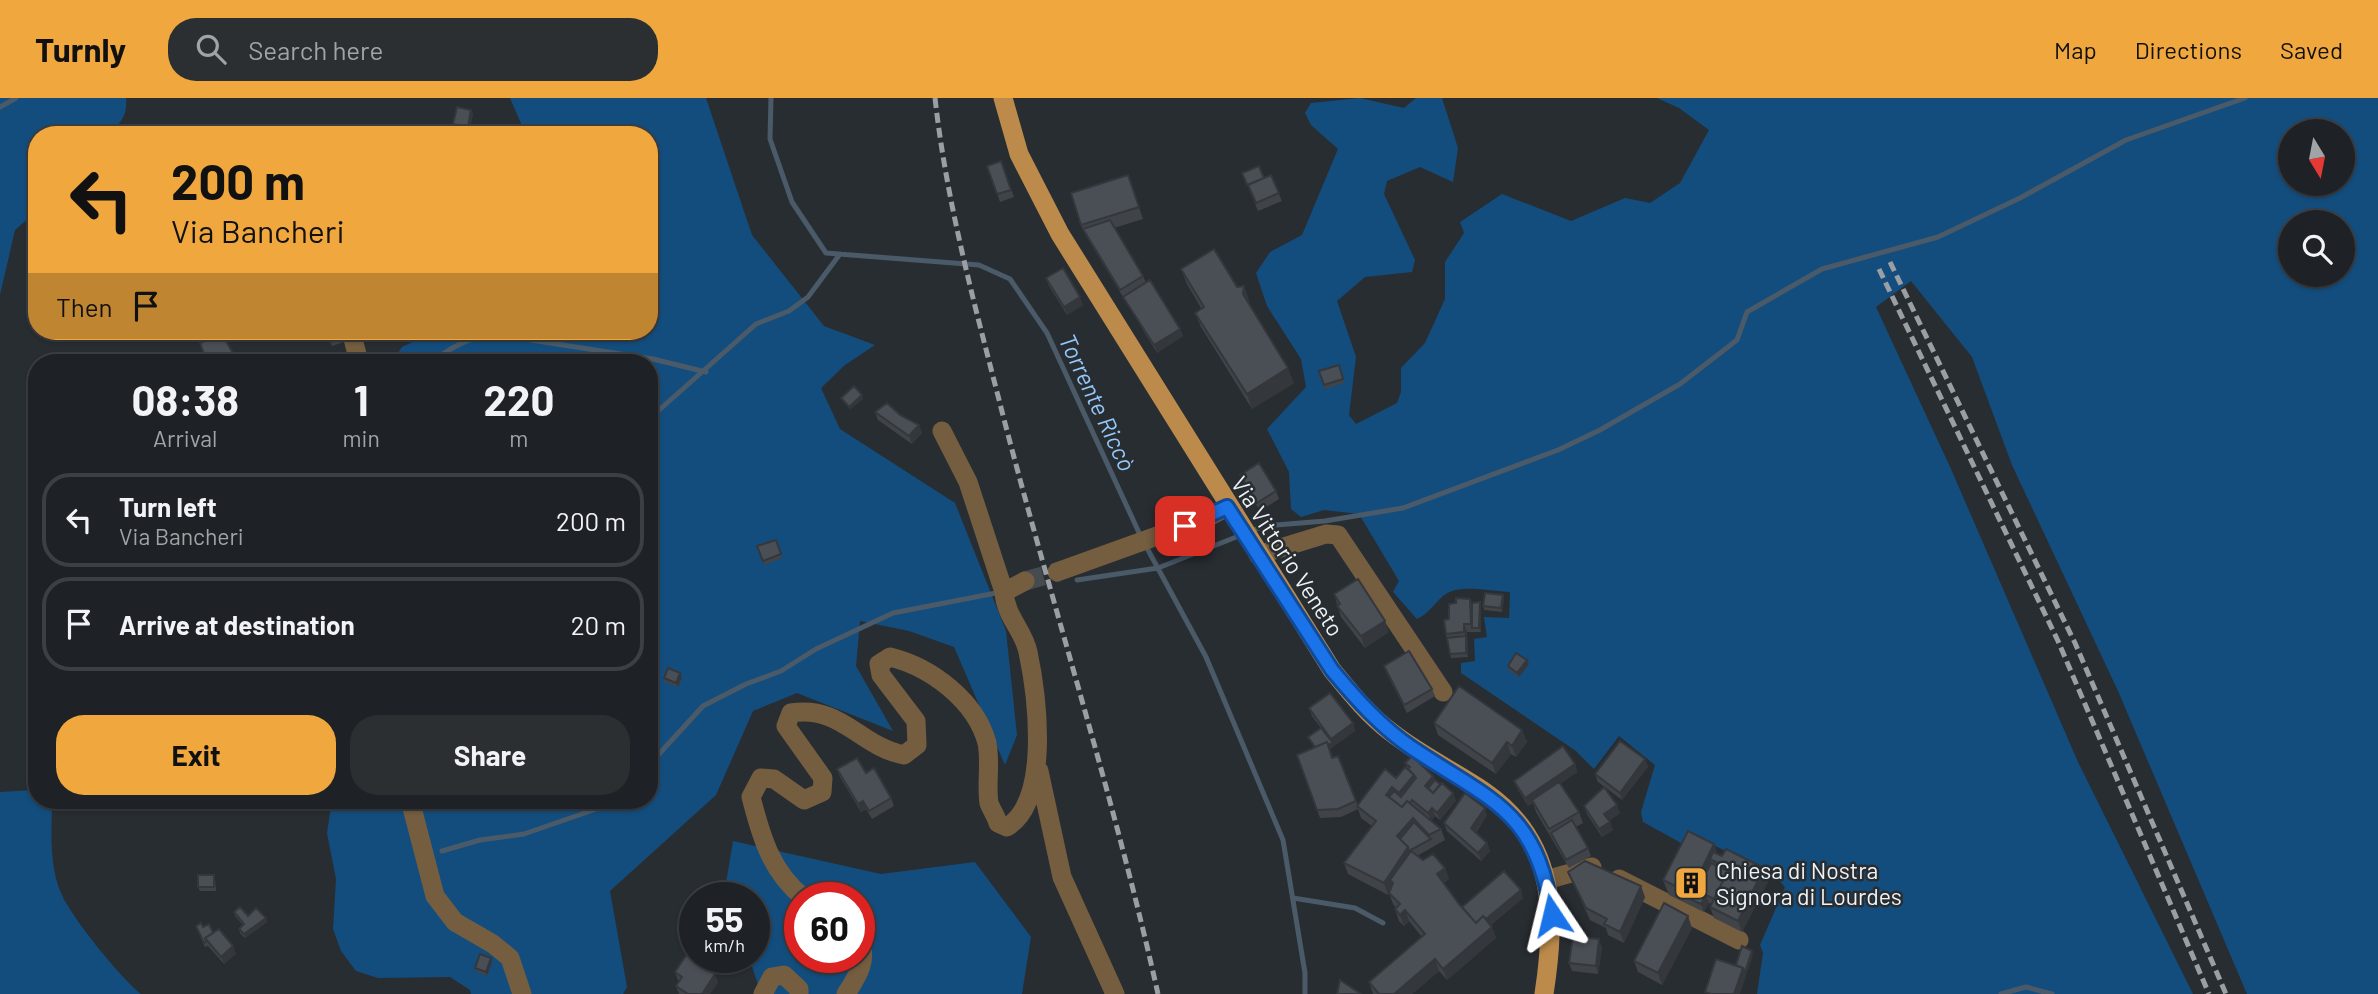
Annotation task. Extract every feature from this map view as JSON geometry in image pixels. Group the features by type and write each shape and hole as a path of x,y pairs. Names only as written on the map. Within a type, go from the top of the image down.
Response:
{"main road":[{"name":"Via Vittorio Veneto","path":"1003,98 1019,154 1060,234 1227,507 1349,691 1388,730 1506,808 1536,853 1546,880 1552,915 1552,943 1544,994"}],"street":[{"path":"942,430 968,482 1004,592 1005,609 1027,649 1038,766 1062,877 1115,994"},
{"path":"1057,572 1207,518 1227,507"},
{"path":"1258,555 1326,534 1338,535 1443,692"},
{"path":"1004,592 1025,582"},
{"path":"786,882 764,847 751,797 761,778 774,779 804,800 822,792 823,778 786,726 791,713 803,711 836,717 884,751 904,755 917,745 916,721 881,675 879,664 890,657 916,667 970,707 986,743 989,803 998,822 1007,827 1017,820 1028,801 1038,766"},
{"path":"412,809 436,896 455,922 493,944 510,958 522,994"},
{"path":"1546,880 1588,867 1595,868 1739,940"},
{"path":"846,994 859,973"},
{"path":"762,994 772,977 784,975 799,989 799,994"}],"shaded area":[{"path":"0,98 126,98 125,113 115,126 28,126 28,219 15,230 0,295"},
{"path":"510,98 706,98 752,235 824,326 875,345 845,365 821,388 840,429 955,503 1006,631 1017,735 1005,765 954,647 909,631 860,621 856,666 893,731 797,693 753,711 716,795 610,891 627,987 623,994 471,994 470,990 450,977 378,978 356,971 341,951 333,929 336,879 327,833 331,809 658,809 658,354 397,354 402,347 417,340 658,340 658,126 522,126"},
{"path":"1360,98 1404,108 1416,98 1442,98 1458,148 1453,182 1420,167 1387,181 1384,194 1415,260 1412,272 1365,277 1337,301 1356,357 1349,415 1356,424 1397,403 1401,392 1401,368 1425,343 1445,299 1445,262 1464,233 1460,222 1502,194 1571,221 1625,198 1650,203 1680,183 1709,130 1679,108 1657,98 2378,98 2378,994 2247,994 2118,691 2012,465 1972,357 1911,281 1876,307 1951,469 2078,762 2193,994 1757,994 1763,953 1760,945 1785,887 1772,873 1690,834 1683,844 1643,822 1641,812 1655,765 1619,736 1594,769 1576,751 1461,673 1461,663 1475,661 1474,639 1487,637 1484,617 1509,618 1510,592 1475,589 1449,592 1417,619 1393,592 1399,581 1359,514 1324,510 1301,517 1291,509 1289,472 1267,429 1306,387 1301,359 1267,306 1256,273 1270,252 1302,235 1338,149 1311,125 1305,113 1311,103"},
{"path":"28,790 28,809 52,809 53,862 57,883 66,904 97,946 141,994 0,994 0,792"},
{"path":"733,841 881,874 975,862 1031,937 1022,994 761,994 754,973 770,973 770,882 726,882"}],"building":[{"path":"457,107 471,110 468,126 453,124"},
{"path":"1001,161 1011,190 997,194 987,166"},
{"path":"1259,166 1264,178 1247,185 1242,173"},
{"path":"1128,175 1139,207 1081,225 1071,193"},
{"path":"1271,175 1279,193 1256,203 1248,185"},
{"path":"1110,220 1143,276 1120,290 1083,229"},
{"path":"1214,249 1237,287 1244,286 1243,294 1288,368 1247,394 1195,313 1204,307 1181,269"},
{"path":"1063,268 1080,297 1064,307 1046,278"},
{"path":"1150,280 1180,329 1154,345 1123,297"},
{"path":"207,340 225,340 233,354 204,354 200,343"},
{"path":"1339,365 1343,379 1324,385 1319,371"},
{"path":"854,386 862,395 849,407 841,398"},
{"path":"887,403 900,415 919,425 909,436 875,412"},
{"path":"1259,463 1276,491 1257,503 1240,475"},
{"path":"776,540 781,554 763,561 757,546"},
{"path":"1358,579 1385,621 1361,636 1337,606 1340,604 1334,594"},
{"path":"1485,593 1503,595 1501,608 1483,606"},
{"path":"1456,598 1470,599 1471,624 1464,624 1464,632 1446,634 1444,620 1449,619 1449,604 1456,603"},
{"path":"1480,602 1479,628 1472,628 1472,603"},
{"path":"1466,636 1466,653 1450,654 1447,638"},
{"path":"1409,651 1432,689 1404,705 1384,666"},
{"path":"1516,653 1527,660 1517,673 1508,666"},
{"path":"668,668 680,673 676,683 664,678"},
{"path":"1459,686 1522,730 1512,746 1507,742 1492,763 1434,723"},
{"path":"1330,693 1353,723 1331,739 1309,708"},
{"path":"1321,728 1333,743 1328,745 1327,742 1315,747 1308,737"},
{"path":"1620,741 1645,759 1620,793 1595,774"},
{"path":"1327,742 1332,758 1338,756 1356,801 1338,809 1317,810 1297,755"},
{"path":"1563,746 1575,764 1525,798 1514,781"},
{"path":"1412,756 1433,776 1425,786 1433,793 1442,783 1453,793 1437,813 1432,808 1428,813 1412,800 1402,807 1389,797 1394,791 1401,797 1416,778 1405,763"},
{"path":"857,758 866,773 874,768 891,798 869,811 863,801 858,804 837,769"},
{"path":"1405,767 1414,775 1399,793 1392,787 1386,795 1402,807 1407,801 1441,829 1429,835 1413,818 1397,836 1408,847 1384,883 1344,863 1376,821 1357,806 1385,769 1396,778"},
{"path":"1435,780 1440,784 1433,793 1428,788"},
{"path":"1559,782 1579,812 1549,829 1532,800"},
{"path":"1604,787 1617,805 1604,814 1610,822 1599,829 1584,806"},
{"path":"1465,793 1485,808 1471,828 1487,843 1478,853 1444,823"},
{"path":"1572,820 1588,848 1566,860 1551,833"},
{"path":"1414,822 1431,839 1409,851 1400,839"},
{"path":"1688,831 1714,844 1690,893 1663,880"},
{"path":"1726,849 1764,868 1738,921 1710,907 1729,869 1710,859 1713,852 1722,856"},
{"path":"1411,851 1423,860 1433,854 1445,868 1437,874 1459,904 1476,923 1483,916 1492,927 1443,969 1435,959 1394,994 1379,994 1369,982 1425,934 1405,910 1400,915 1395,909 1400,904 1389,893 1393,883 1390,880"},
{"path":"1585,861 1641,886 1620,932 1604,924 1607,919 1586,908 1568,872"},
{"path":"1711,863 1728,871 1714,899 1706,895 1701,904 1692,900"},
{"path":"1504,871 1521,890 1486,919 1483,916 1476,923 1462,907"},
{"path":"198,875 214,875 214,887 198,887"},
{"path":"1664,903 1688,916 1658,973 1634,961"},
{"path":"240,907 248,916 256,908 266,918 244,934 239,929 244,924 234,912"},
{"path":"201,923 203,927 209,924 213,933 205,938 204,943 196,926"},
{"path":"219,929 233,946 221,957 205,938"},
{"path":"1573,936 1599,939 1596,966 1569,963"},
{"path":"1742,946 1752,951 1745,972 1736,965"},
{"path":"480,954 491,958 486,972 475,968"},
{"path":"1716,959 1743,968 1734,994 1705,992"},
{"path":"679,966 679,973 715,974 702,994 688,994 676,986 682,977 675,972"},
{"path":"1340,980 1361,994 1337,994"}],"waterway":[{"path":"0,107 16,98"},
{"name":"Torrente Riccò","path":"771,98 770,139 792,202 826,253 979,265 1010,279 1047,333 1141,537 1206,657 1283,840 1305,973 1305,994"},
{"path":"1077,580 1158,568 1264,526 1325,521 1403,508 1558,450 1600,430 1680,384 1737,340 1747,312 1822,269 1938,237 2020,198 2126,140 2245,98"},
{"path":"658,411 756,324 789,311 808,297 840,254"},
{"path":"443,354 471,340"},
{"path":"531,340 621,354"},
{"path":"658,360 706,372"},
{"path":"658,755 703,706 746,684 781,671 816,649 893,613 996,593"},
{"path":"442,851 480,840 524,834 596,809"},
{"path":"1293,898 1355,908 1383,923"},
{"path":"2001,994 2026,987 2052,994"}],"tunnel":[{"path":"1025,581 1057,572"}],"railway":[{"path":"935,98 953,209 978,319 1101,768 1158,994"},
{"path":"1890,262 2075,643 2226,994"},
{"path":"1879,269 2058,641 2209,994"}],"place":[{"name":"Chiesa di Nostra Signora di Lourdes","path":"1691,883"}],"route":[{"path":"1185,526 1227,507 1332,670 1349,691 1388,730 1487,794 1506,808 1522,828 1544,872 1552,915"}]}
